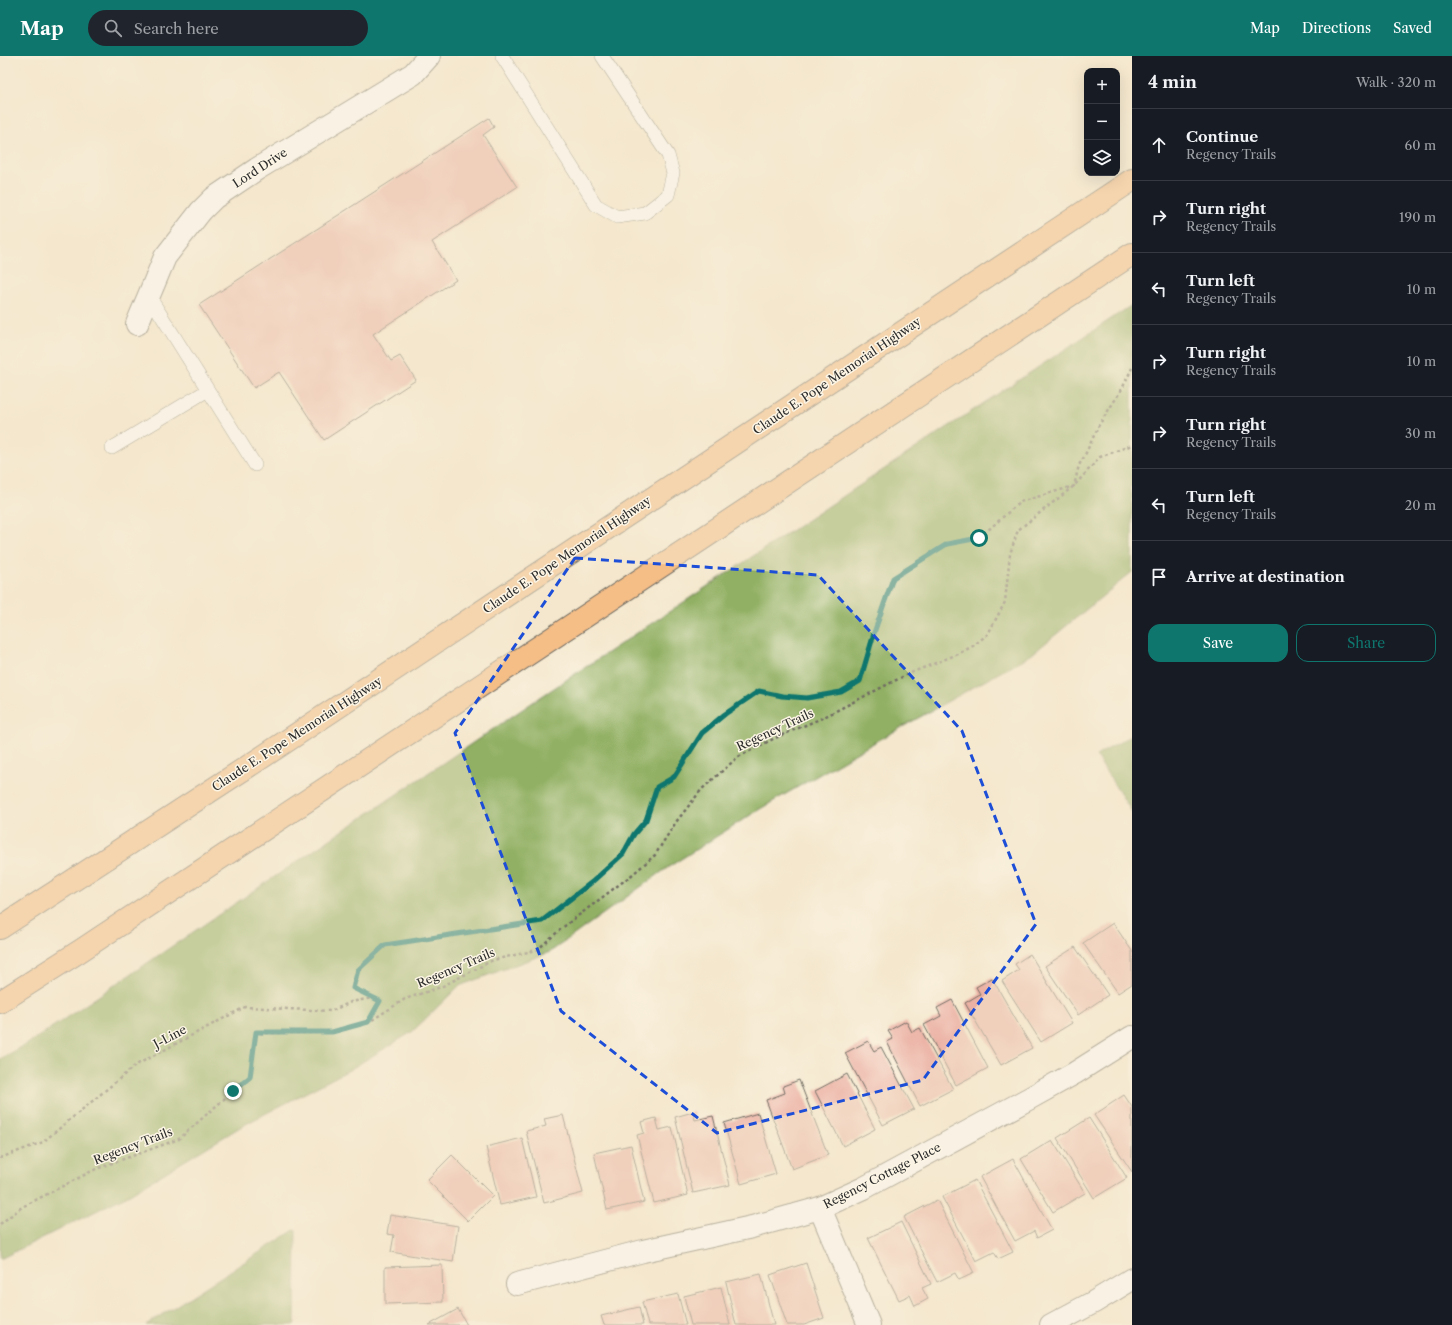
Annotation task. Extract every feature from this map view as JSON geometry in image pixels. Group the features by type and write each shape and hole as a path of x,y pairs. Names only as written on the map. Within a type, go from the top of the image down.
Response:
{"highway":[{"name":"Claude E. Pope Memorial Highway","path":"0,928 264,756 1132,180"},
{"path":"0,1002 100,938 1132,254"}],"street":[{"name":"Lord Drive","path":"137,324 165,257 201,211 214,198 257,169 413,74 429,56"},
{"name":"Regency Cottage Place","path":"517,1284 643,1251 752,1227 820,1208 864,1188 1030,1098 1075,1073 1132,1037"},
{"path":"820,1208 869,1325"},
{"path":"1051,1325 1094,1302 1132,1279"}],"lane":[{"path":"502,56 596,205 617,217 645,213 668,195 673,173 668,155 602,56"},
{"path":"149,296 255,465"},
{"path":"112,448 208,390"}],"path":[{"path":"1074,486 1079,465 1099,424 1122,389 1132,368"},
{"name":"Regency Trails","path":"0,1224 22,1207 96,1169 180,1139 250,1077 256,1032 332,1032 368,1022 405,999 441,987 493,960 537,950 562,928 633,874 655,855 676,822 702,789 738,757 773,739 822,718 908,674 958,654 973,646 988,634 1005,602 1010,554 1018,530 1074,486 1100,457 1132,445"},
{"name":"Regency Trails","path":"372,998 353,988 358,970 385,945 542,921 592,882 623,854 634,834 646,820 657,787 674,777 702,733 725,714 759,691 782,696 807,698 841,692 860,681 875,630 893,578 947,544 979,538 1020,502 1074,486"},
{"path":"368,1022 380,1001 372,998"},
{"name":"J-Line","path":"0,1158 43,1142 136,1065 245,1007 330,1011 351,1002 372,998"}],"highlighted area":[{"path":"575,558 818,575 962,731 1036,924 923,1080 717,1133 561,1011 455,733"}],"green space":[{"path":"1132,305 1132,486 1129,488 1132,494 1132,572 1031,655 870,745 760,809 670,866 550,952 459,986 412,1032 349,1070 242,1126 128,1195 0,1259 0,1059 29,1043 542,696"},
{"path":"1132,735 1132,812 1096,756"},
{"path":"296,1229 295,1325 146,1325"}],"building":[{"path":"489,118 494,127 483,135 517,187 432,242 456,280 373,334 391,361 400,356 416,380 324,440 279,372 254,388 199,305"},
{"path":"1113,923 1132,951 1132,984 1118,993 1083,943"},
{"path":"1075,947 1108,995 1078,1015 1045,966"},
{"path":"1030,954 1072,1023 1041,1042 1002,981 1019,970 1015,964"},
{"path":"992,978 1032,1048 1001,1065 965,1003 980,994 976,987"},
{"path":"952,1000 988,1068 956,1085 924,1025 941,1016 937,1008"},
{"path":"906,1021 912,1032 920,1028 953,1089 920,1106 887,1042 893,1039 888,1031"},
{"path":"868,1041 874,1051 881,1047 914,1109 883,1125 845,1053"},
{"path":"847,1074 875,1129 843,1146 815,1091"},
{"path":"799,1080 828,1155 792,1169 766,1100 785,1093 783,1086"},
{"path":"1124,1095 1132,1107 1132,1172 1094,1115"},
{"path":"693,1112 695,1120 713,1116 730,1185 693,1193 675,1117"},
{"path":"758,1113 776,1174 741,1184 724,1123"},
{"path":"563,1115 583,1193 544,1203 526,1131 546,1126 544,1119"},
{"path":"656,1118 659,1130 672,1127 688,1195 654,1203 637,1135 644,1133 641,1122"},
{"path":"1089,1118 1127,1178 1094,1198 1057,1138"},
{"path":"522,1138 536,1197 500,1205 486,1147"},
{"path":"1052,1140 1085,1193 1053,1212 1021,1159"},
{"path":"631,1145 644,1202 607,1210 594,1153"},
{"path":"452,1155 493,1196 468,1221 427,1180"},
{"path":"1013,1159 1052,1230 1037,1238 1034,1231 1015,1241 980,1177"},
{"path":"975,1180 1013,1252 998,1259 994,1252 976,1261 942,1197"},
{"path":"937,1200 974,1273 959,1280 955,1273 937,1282 904,1217"},
{"path":"390,1215 458,1226 453,1262 391,1252 394,1235 387,1234"},
{"path":"901,1222 931,1284 922,1288 928,1299 915,1306 910,1295 899,1300 868,1238"},
{"path":"806,1263 824,1318 804,1325 787,1325 770,1275"},
{"path":"442,1265 443,1302 385,1304 385,1267"},
{"path":"761,1274 774,1325 736,1325 726,1282"},
{"path":"721,1287 730,1325 691,1325 684,1296"},
{"path":"678,1294 686,1325 648,1325 642,1302"},
{"path":"639,1307 643,1325 604,1325 601,1316"},
{"path":"458,1309 467,1325 429,1325"}],"route":[{"path":"233,1091 250,1077 256,1032 332,1032 368,1022 380,1001 353,988 358,970 385,945 542,921 592,882 623,854 634,834 646,820 657,787 674,777 702,733 725,714 759,691 782,696 807,698 841,692 860,681 875,630 893,578 947,544 979,538"}]}
